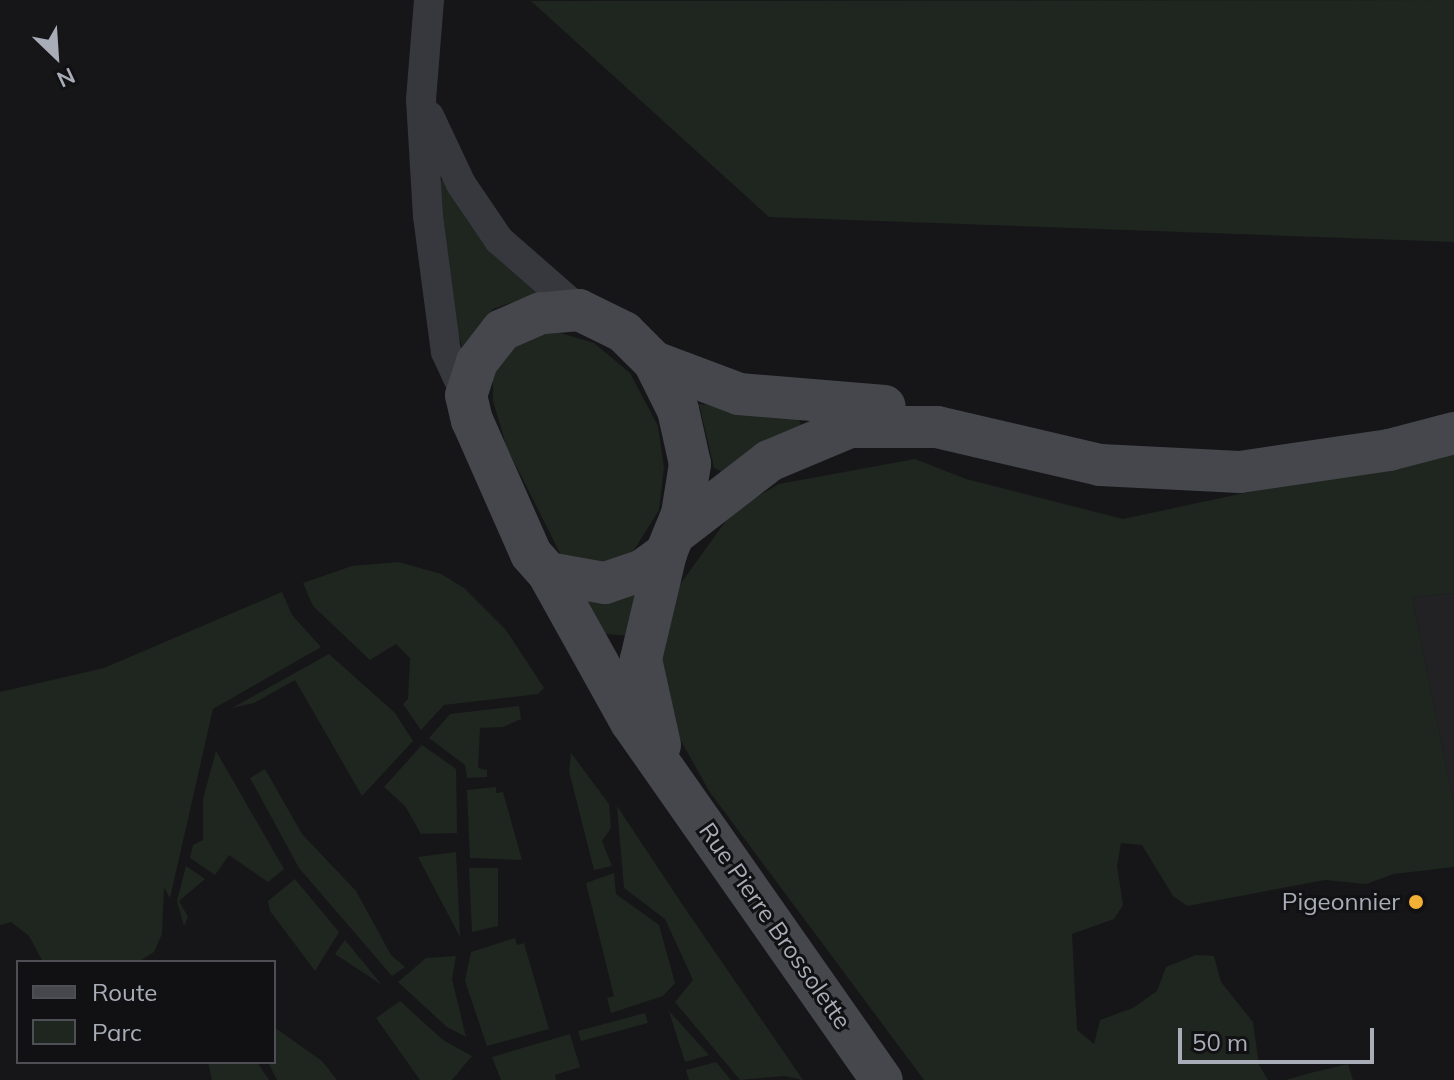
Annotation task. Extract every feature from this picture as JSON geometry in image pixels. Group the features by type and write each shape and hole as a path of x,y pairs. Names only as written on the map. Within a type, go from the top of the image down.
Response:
{"main road":[{"path":"671,543 690,464 678,410 654,362 624,332 579,310 541,313 502,330 477,362 466,395 524,541 548,573 605,583 643,570 769,461 850,427 937,427 1100,465 1240,472 1389,450 1454,433"},
{"path":"654,362 739,394 935,410 1117,447 1216,456 1298,450 1454,415"},
{"name":"Rue Pierre Brossolette","path":"669,773 647,705 641,659 671,543"},
{"name":"Rue Pierre Brossolette","path":"548,573 631,722 882,1080"}],"street":[{"path":"429,0 421,99 428,216 446,352 466,395"},
{"path":"421,99 461,184 499,240 579,310"}],"shaded area":[{"path":"1454,593 1454,806 1412,597"}],"green space":[{"path":"1454,0 1454,242 769,217 531,1"},
{"path":"444,179 469,223 538,293 493,309 462,347 452,312 436,185"},
{"path":"554,331 594,343 630,373 658,426 664,468 659,510 634,550 617,562 565,563 507,448 493,401 493,374 523,337"},
{"path":"699,404 797,415 801,425 722,472 714,468"},
{"path":"1454,448 1454,593 1412,597 1454,806 1454,867 1394,874 1366,884 1325,880 1187,906 1173,896 1142,845 1121,843 1117,866 1123,905 1114,919 1072,934 1077,1030 1094,1044 1100,1020 1133,1008 1157,991 1166,967 1196,955 1214,956 1221,982 1253,1022 1259,1065 1268,1080 924,1080 709,791 675,730 656,671 663,608 733,511 779,484 915,459 966,479 1123,519"},
{"path":"399,562 441,574 464,588 506,630 544,688 538,694 444,705 421,730 403,704 408,699 410,658 396,644 370,660 313,606 303,583 352,566"},
{"path":"639,589 632,636 605,634 577,601"},
{"path":"282,592 292,615 321,647 213,709 170,898 164,888 162,934 154,952 141,960 42,960 29,936 11,922 0,925 0,692 104,668"},
{"path":"329,654 395,713 413,741 362,796 295,680 254,703 232,708"},
{"path":"519,706 521,719 503,727 480,728 478,768 487,770 487,777 467,778 465,765 429,738 450,714"},
{"path":"422,745 456,769 457,833 421,834 405,806 384,787"},
{"path":"216,751 284,869 268,882 229,855 215,875 190,858 193,845 203,840 203,799"},
{"path":"571,753 609,804 611,828 602,841 612,866 594,870 569,771"},
{"path":"265,769 302,834 356,891 391,955 405,967 392,976 299,868 250,778"},
{"path":"496,787 496,793 503,792 522,860 470,858 467,790"},
{"path":"617,806 803,1080 785,1076 740,1080 675,1002 693,980 665,919 624,888"},
{"path":"456,852 460,937 418,857"},
{"path":"186,866 205,879 179,901 188,917 184,926 177,901"},
{"path":"469,868 498,868 498,926 472,932"},
{"path":"614,873 616,894 659,925 675,983 663,996 611,1013 607,998 614,996 586,883"},
{"path":"295,879 339,932 315,971 270,911 268,901"},
{"path":"515,938 517,945 524,943 549,1029 487,1046 465,981 471,952"},
{"path":"345,940 382,985 335,954"},
{"path":"456,956 452,979 466,1037 447,1027 398,982 426,958"},
{"path":"400,1001 443,1040 472,1056 452,1080 420,1080 376,1018"},
{"path":"669,1011 709,1055 685,1062"},
{"path":"645,1013 648,1023 581,1041 578,1031"},
{"path":"276,1028 322,1061 337,1080 277,1080 269,1064 276,1064"},
{"path":"570,1034 580,1067 555,1075 556,1080 501,1080 492,1057"},
{"path":"716,1062 731,1080 689,1080 686,1070"},
{"path":"208,1064 258,1064 269,1080 212,1080"},
{"path":"1348,1064 1353,1080 1286,1080 1310,1073"}],"place":[{"name":"Pigeonnier","path":"1416,902"}]}
